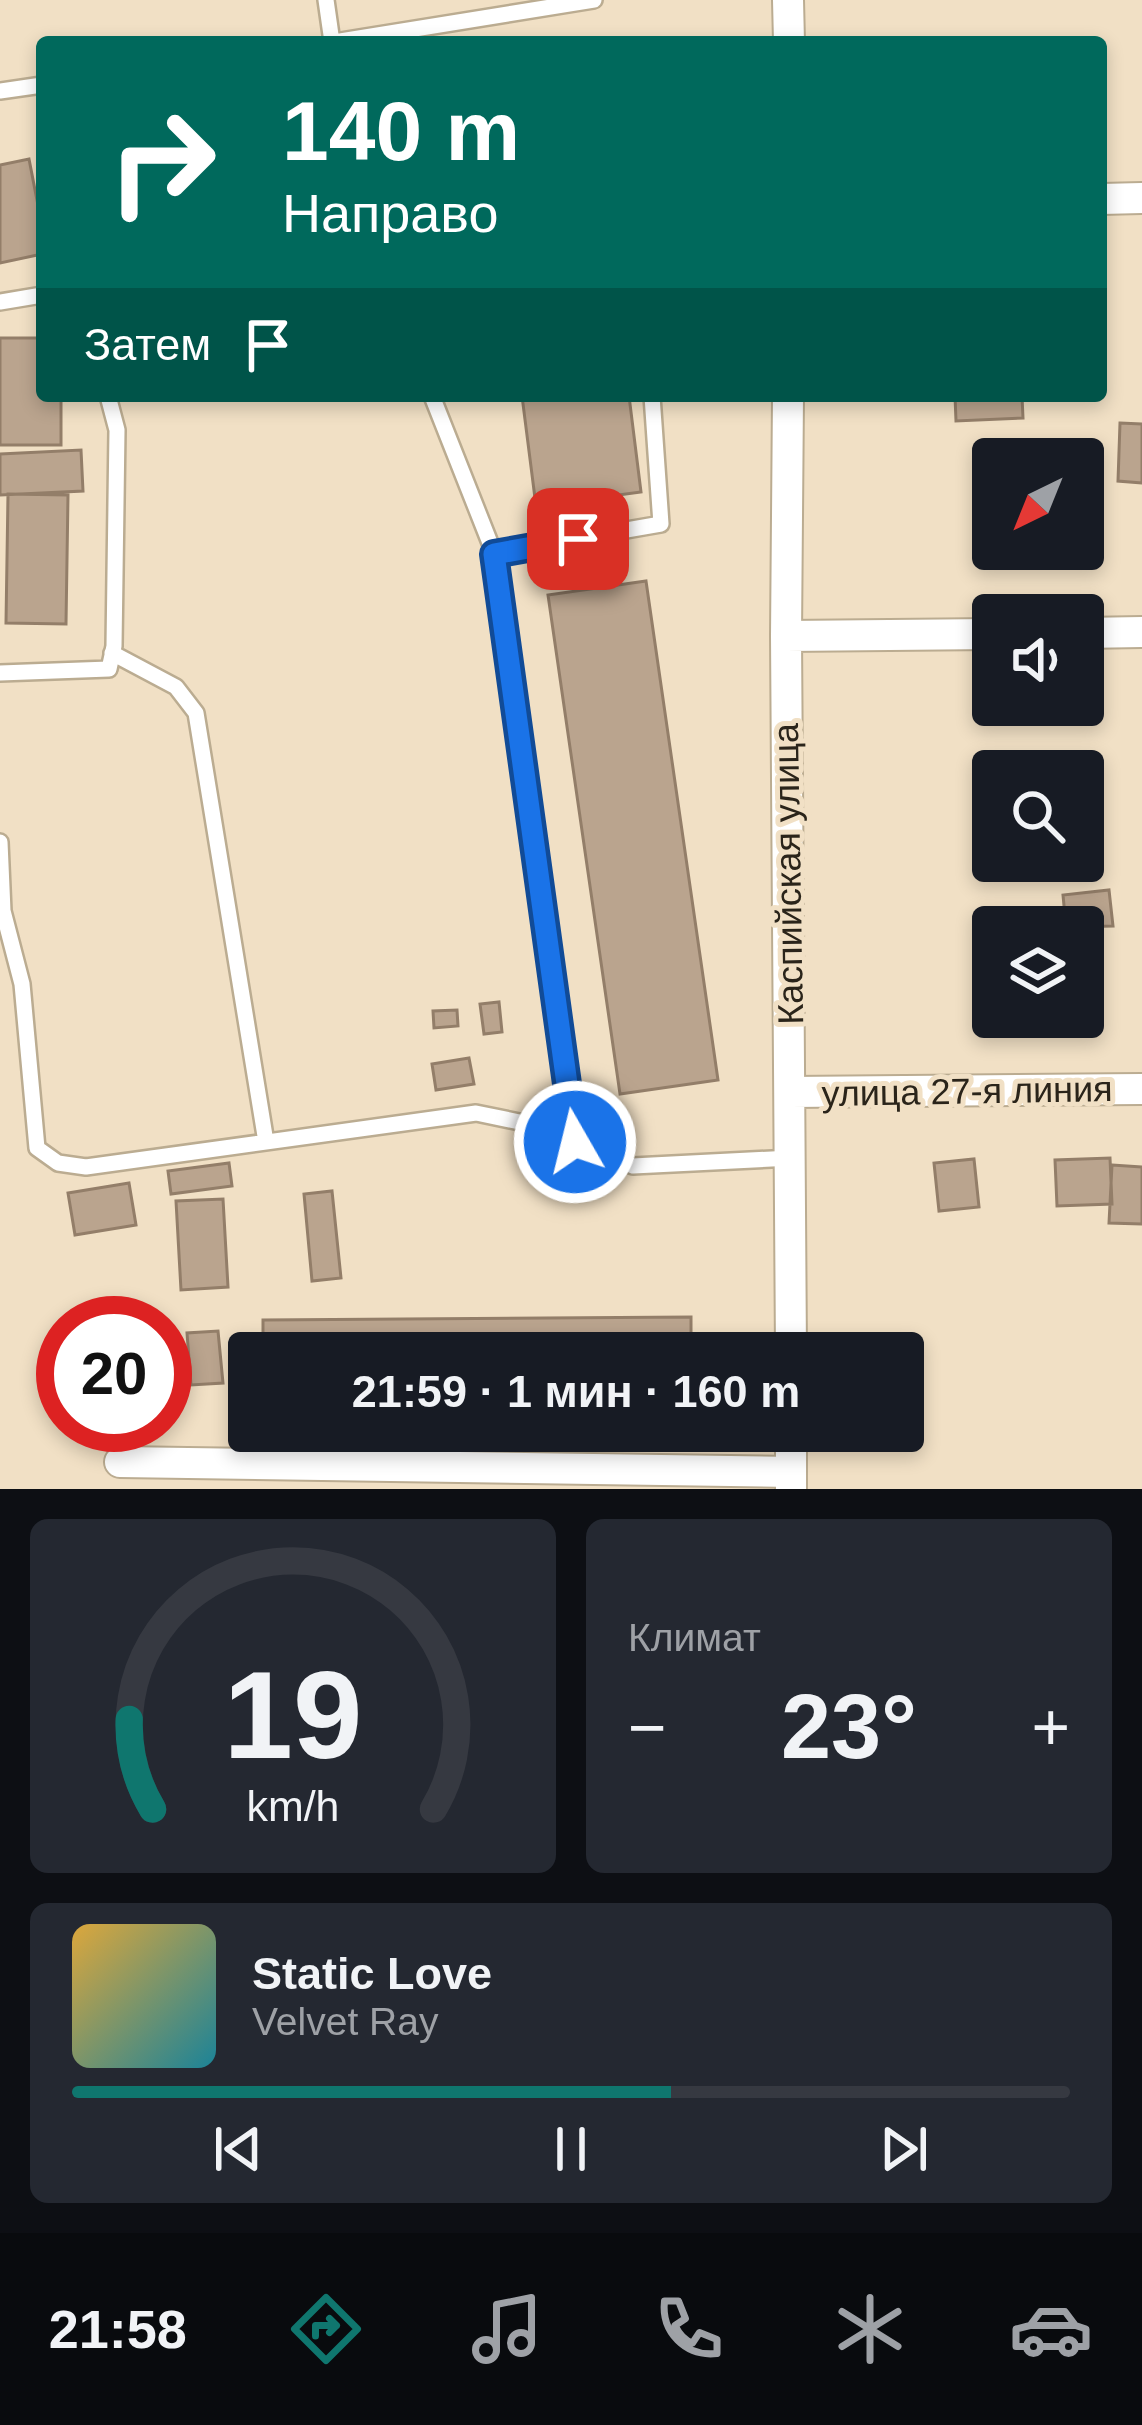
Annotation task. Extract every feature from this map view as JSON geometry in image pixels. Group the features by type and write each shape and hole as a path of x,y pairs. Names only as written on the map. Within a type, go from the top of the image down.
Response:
{"street":[{"path":"788,0 789,36"},
{"path":"1107,199 1142,198"},
{"name":"Каспийская улица","path":"788,402 791,1332"},
{"path":"1104,633 1142,632"},
{"path":"786,636 972,634"},
{"name":"улица 27-я линия","path":"791,1092 1142,1089"},
{"path":"120,1462 791,1480"}],"lane":[{"path":"326,0 332,36"},
{"path":"370,36 594,0"},
{"path":"0,91 36,86"},
{"path":"0,302 36,296"},
{"path":"0,673 109,669 117,430 110,402"},
{"path":"434,402 494,554 575,1142"},
{"path":"494,554 661,524 652,402"},
{"path":"112,653 176,687 196,713 266,1142"},
{"path":"0,842 3,911 22,984 37,1148 58,1163 86,1167 476,1113 539,1126 633,1166 791,1158"}],"building":[{"path":"29,159 36,195 36,255 0,263 0,165"},
{"path":"0,338 36,338 36,402 61,402 61,445 0,445"},
{"path":"523,402 630,402 641,492 536,506"},
{"path":"955,402 1022,402 1023,418 956,421"},
{"path":"1120,423 1142,424 1142,483 1118,481"},
{"path":"81,450 83,491 0,495 0,454"},
{"path":"8,494 68,495 66,624 6,623"},
{"path":"646,581 718,1080 620,1094 548,595"},
{"path":"1109,890 1113,926 1104,926 1104,906 1064,906 1063,895"},
{"path":"499,1002 502,1032 484,1034 480,1004"},
{"path":"457,1010 458,1026 434,1028 433,1011"},
{"path":"469,1058 474,1084 436,1090 432,1064"},
{"path":"1110,1158 1112,1204 1057,1206 1055,1160"},
{"path":"974,1159 979,1207 939,1211 934,1163"},
{"path":"229,1163 232,1186 171,1194 168,1171"},
{"path":"1112,1165 1142,1167 1142,1224 1109,1223"},
{"path":"129,1183 136,1225 75,1235 68,1193"},
{"path":"332,1191 341,1278 312,1281 304,1194"},
{"path":"223,1199 228,1287 181,1290 176,1201"},
{"path":"691,1317 691,1332 263,1332 263,1320"},
{"path":"218,1331 223,1383 192,1385 192,1333"}],"route":[{"path":"575,1142 494,554 578,539"}]}
